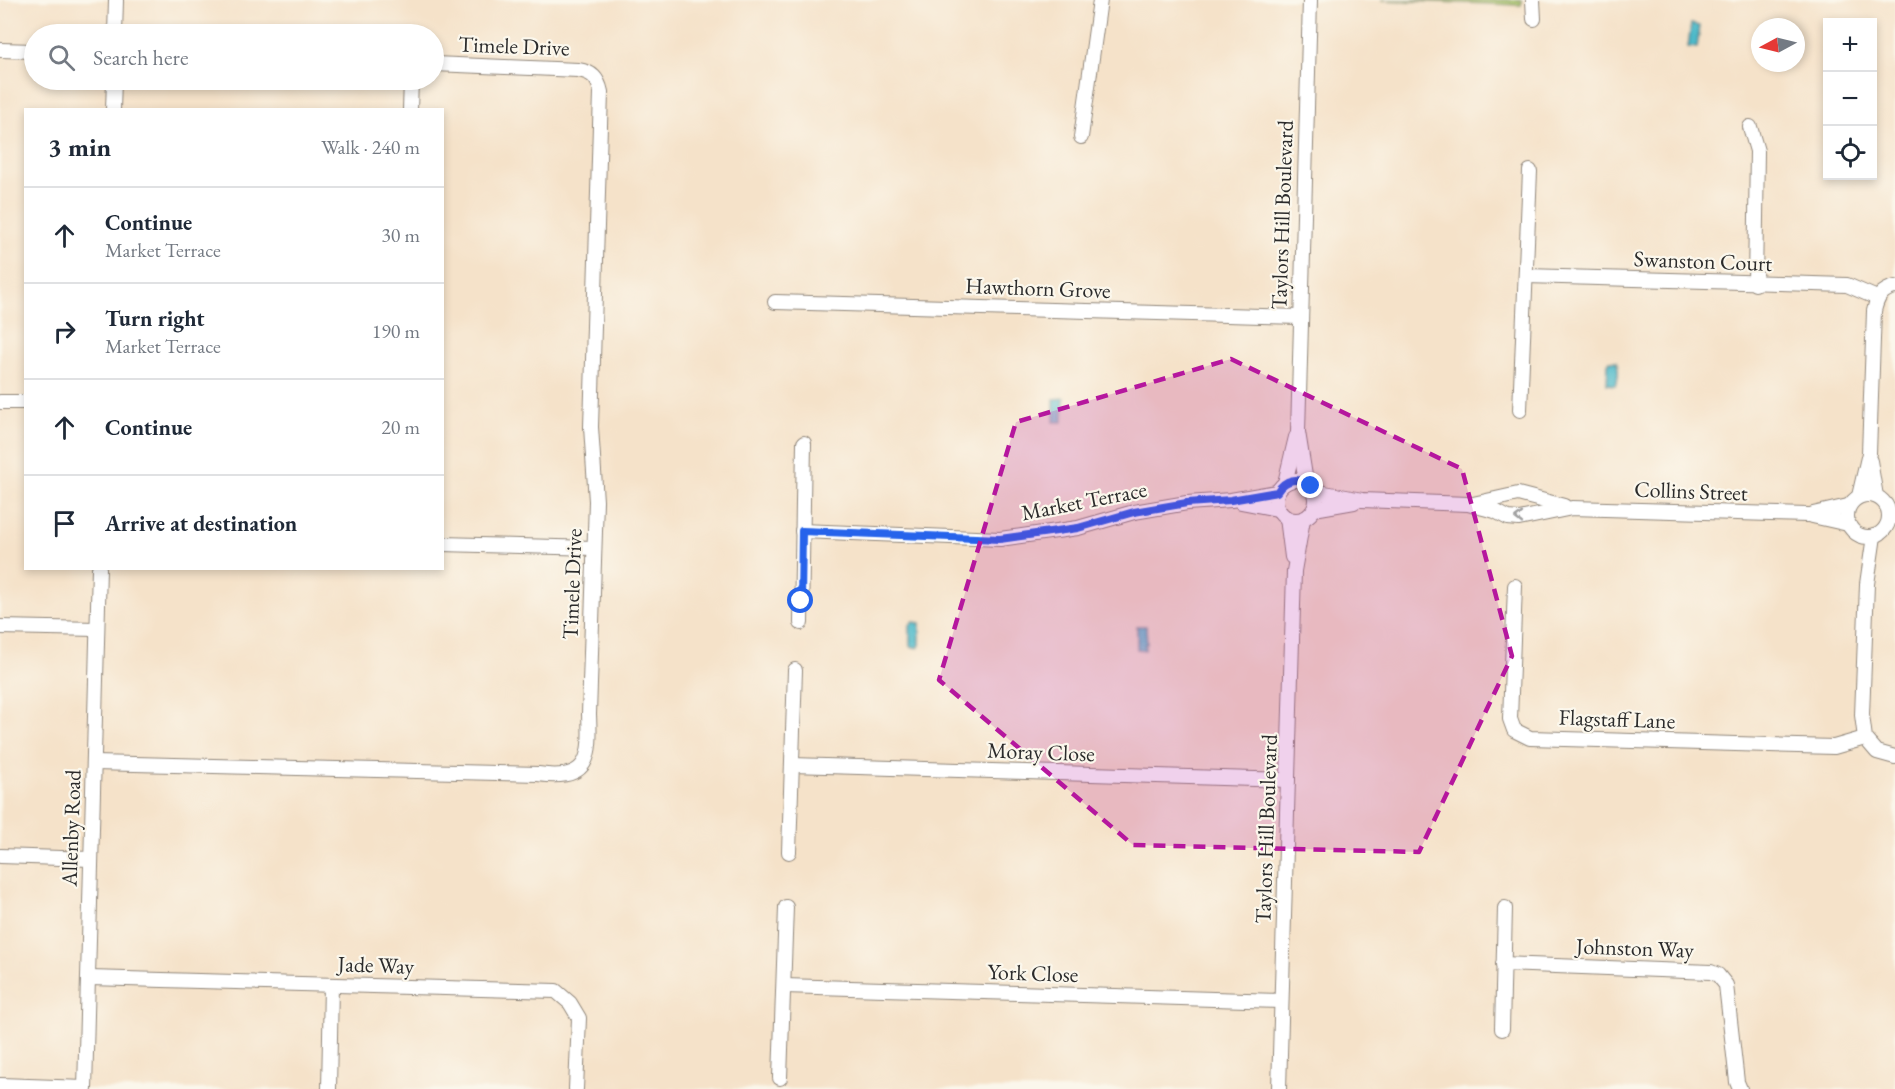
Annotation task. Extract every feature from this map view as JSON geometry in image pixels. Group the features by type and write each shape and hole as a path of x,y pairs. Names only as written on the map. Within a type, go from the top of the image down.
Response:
{"street":[{"path":"115,24 116,0"},
{"path":"1081,137 1100,0"},
{"name":"Taylors Hill Boulevard","path":"1310,0 1298,432 1310,487"},
{"path":"1533,0 1534,19"},
{"path":"0,50 24,51"},
{"name":"Timele Drive","path":"94,763 566,776 578,770 587,758 591,743 589,714 596,501 591,427 601,92 599,82 594,75 578,70 444,64"},
{"path":"113,108 114,90"},
{"path":"410,108 411,90"},
{"path":"1750,127 1758,151 1755,284"},
{"path":"1520,410 1530,171"},
{"name":"Swanston Court","path":"1526,276 1847,285 1877,298"},
{"path":"1895,287 1883,291 1877,298 1874,310 1869,453 1854,501 1846,518 1848,524 1858,535 1867,584 1862,715 1865,738 1877,752 1895,757"},
{"name":"Hawthorn Grove","path":"774,302 1300,317"},
{"path":"0,402 24,402"},
{"name":"Taylors Hill Boulevard","path":"1281,488 1298,432"},
{"path":"801,622 804,443"},
{"path":"1867,584 1889,517 1869,453"},
{"path":"1296,480 1310,487 1316,503 1314,509 1303,519 1292,520 1282,513 1276,503 1281,488 1296,480"},
{"name":"Collins Street","path":"1310,487 1362,500 1468,504 1495,511 1508,518 1519,519 1572,508"},
{"name":"Market Terrace","path":"802,531 1000,539 1078,528 1134,512 1187,503 1231,500 1281,488"},
{"name":"Collins Street","path":"1468,504 1518,494 1572,508 1808,515 1848,524"},
{"path":"1854,501 1864,495 1885,501"},
{"name":"Market Terrace","path":"1231,500 1282,513"},
{"name":"Collins Street","path":"1314,509 1362,500"},
{"name":"Collins Street","path":"1808,515 1854,501"},
{"name":"Taylors Hill Boulevard","path":"1282,513 1294,571"},
{"name":"Taylors Hill Boulevard","path":"1279,1089 1294,571 1303,519"},
{"path":"1858,535 1884,532"},
{"path":"444,544 594,548"},
{"name":"Allenby Road","path":"85,1088 99,570"},
{"name":"Flagstaff Lane","path":"1515,586 1510,719 1514,730 1530,738 1834,747 1865,738"},
{"path":"0,627 97,629"},
{"path":"789,852 795,670"},
{"name":"Moray Close","path":"792,765 1288,780"},
{"path":"0,856 91,858"},
{"path":"780,1078 786,907"},
{"path":"1502,1029 1505,908"},
{"name":"Johnston Way","path":"1503,964 1711,972 1718,975 1726,985 1737,1082 1740,1089"},
{"name":"Jade Way","path":"89,978 556,991 570,1003 579,1018 576,1089"},
{"path":"329,1089 331,985"},
{"name":"York Close","path":"784,986 1281,1001"},
{"path":"0,1085 85,1088"}],"highlighted area":[{"path":"1231,359 1462,469 1512,656 1419,852 1133,845 939,680 1016,422"}],"green space":[{"path":"1381,0 1522,0 1521,5"}],"water":[{"path":"1691,24 1700,26 1697,48 1688,47"},
{"path":"1610,361 1616,361 1618,367 1615,385 1607,384"},
{"path":"1064,398 1063,422 1054,422 1054,399"},
{"path":"913,622 920,623 918,648 910,646 910,625"},
{"path":"1137,626 1146,626 1145,650 1137,649"}],"route":[{"path":"801,601 802,531 1000,539 1078,528 1134,512 1187,503 1231,500 1277,492 1290,480 1301,480 1311,486"}]}
